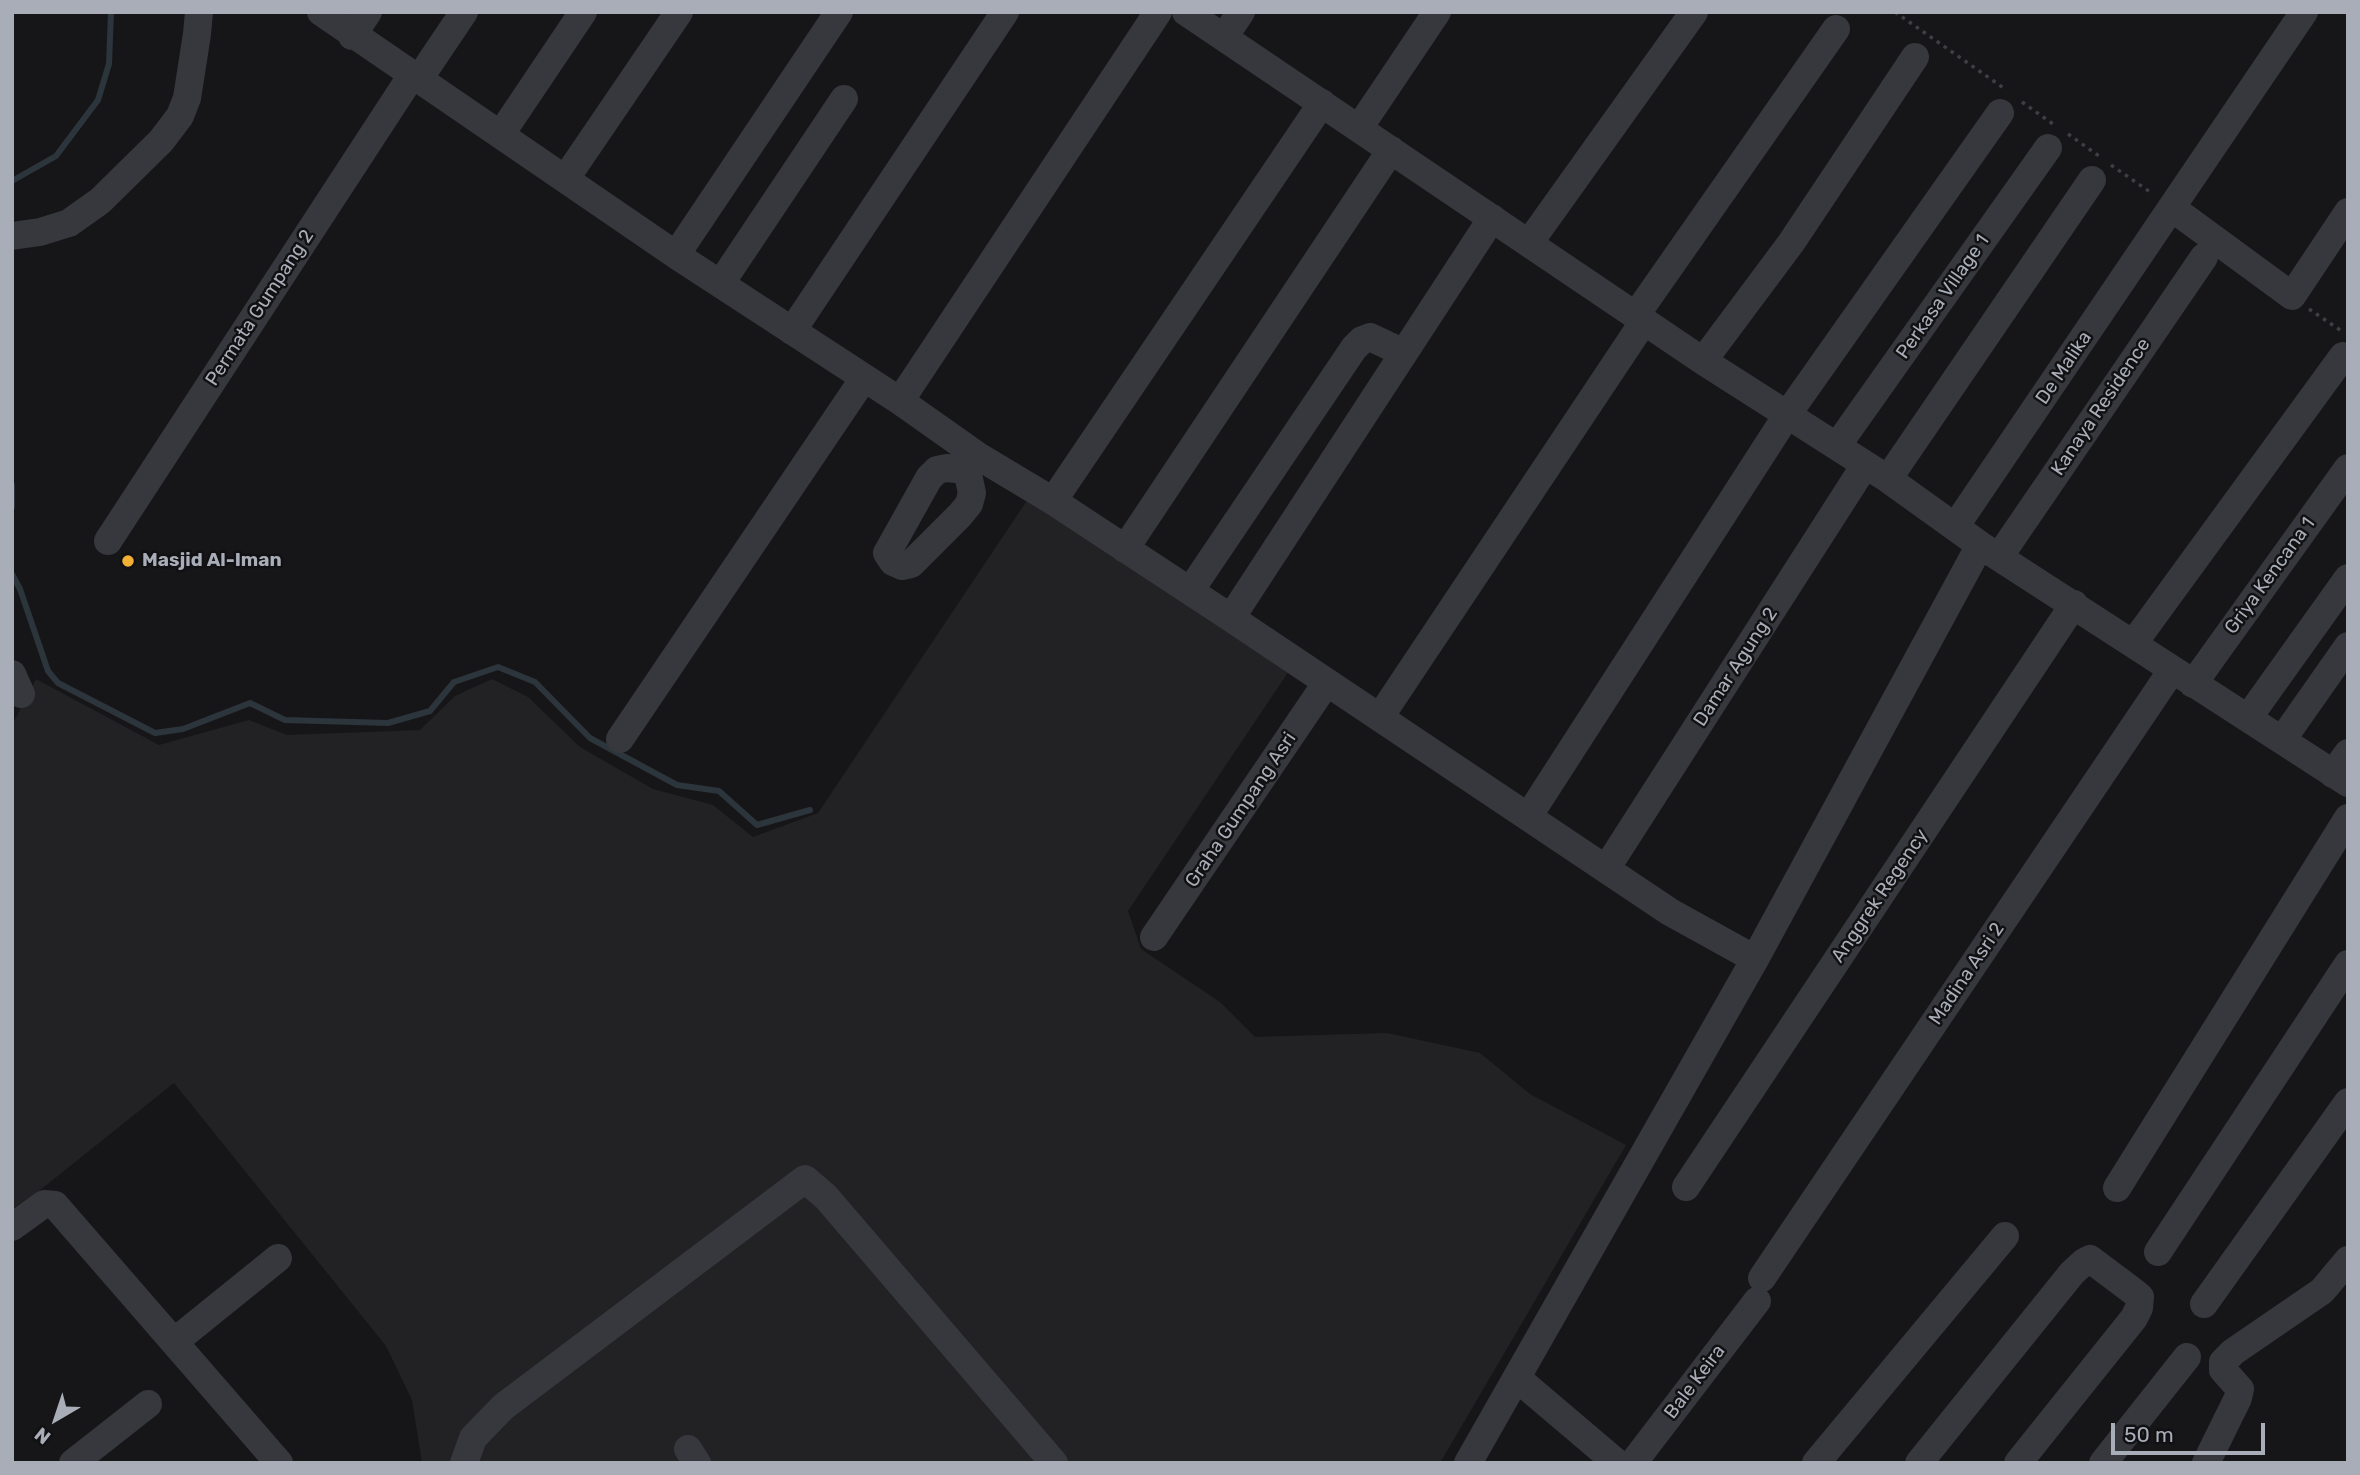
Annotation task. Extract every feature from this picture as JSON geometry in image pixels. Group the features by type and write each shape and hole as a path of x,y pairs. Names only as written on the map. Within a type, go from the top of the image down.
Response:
{"street":[{"path":"12,236 40,232 69,223 100,201 161,141 180,116 187,98 199,12"},
{"path":"321,12 352,36 676,254 900,401 972,463 1053,501 1670,912 1755,959"},
{"path":"352,36 368,12"},
{"name":"Permata Gumpang 2","path":"108,541 415,77 464,12"},
{"path":"501,134 583,12"},
{"path":"566,178 679,12"},
{"path":"676,254 839,12"},
{"path":"792,331 1005,12"},
{"path":"900,401 1158,12"},
{"path":"1186,12 1703,360 1877,472 1989,551 2282,740 2343,770"},
{"path":"1224,37 1241,12"},
{"path":"1359,128 1437,12"},
{"path":"1529,243 1694,12"},
{"name":"De Malika","path":"1955,527 2304,12"},
{"path":"1380,717 1640,318 1836,29"},
{"path":"1703,360 1791,243 1915,57"},
{"path":"721,283 844,99"},
{"path":"1528,817 1787,415 2008,101"},
{"path":"1053,501 1322,103"},
{"name":"Perkasa Village 1","path":"1837,446 2048,148"},
{"path":"1125,549 1391,150"},
{"name":"Damar Agung 2","path":"1606,869 1877,472 2092,180"},
{"path":"2172,208 2292,296 2348,212"},
{"path":"1231,618 1492,218"},
{"name":"Kanaya Residence","path":"1468,1463 1989,551 2204,257"},
{"path":"1190,591 1354,348 1370,337 1404,352"},
{"path":"2133,643 2346,346"},
{"path":"620,740 864,378"},
{"name":"Griya Kencana 1","path":"2182,677 2348,468"},
{"path":"2248,718 2348,578"},
{"name":"Anggrek Regency","path":"1686,1187 2074,604"},
{"path":"2282,740 2348,646"},
{"name":"Madina Asri 2","path":"1759,1290 2182,677"},
{"name":"Graha Gumpang Asri","path":"1154,937 1327,682"},
{"path":"2117,1188 2348,818"},
{"path":"2158,1252 2348,964"},
{"path":"2204,1304 2348,1102"},
{"path":"464,1463 473,1438 503,1407 806,1179 826,1198 1054,1463"},
{"path":"12,1227 44,1204 55,1205 279,1463"},
{"path":"1816,1463 2005,1236"},
{"path":"174,1342 278,1258"},
{"path":"1919,1463 2072,1273 2090,1259 2140,1297 2139,1308 2018,1463"},
{"path":"2206,1463 2240,1389 2223,1370 2223,1362 2233,1352 2322,1291 2348,1260"},
{"name":"Bale Keira","path":"1633,1463 1759,1290"},
{"path":"2103,1463 2187,1357"},
{"path":"1518,1379 1617,1463"},
{"path":"73,1463 148,1404"}],"path":[{"path":"1895,12 2008,101 2172,208"},
{"path":"2292,296 2346,346"}],"shaded area":[{"path":"1034,490 1295,662 1128,911 1141,949 1220,1002 1255,1037 1387,1033 1480,1053 1530,1094 1626,1145 1440,1463 422,1463 412,1400 386,1346 174,1083 39,1191 12,1209 12,725 36,679 159,745 249,720 287,735 420,730 455,696 492,679 528,697 580,747 653,789 713,805 753,837 818,813"}],"waterway":[{"path":"12,181 56,156 98,100 109,64 111,12"},
{"path":"12,485 12,507"},
{"path":"12,574 20,589 48,671 58,683 155,733 183,729 250,703 285,720 388,723 430,711 454,682 498,667 535,682 590,738 677,785 719,791 757,825 810,810"}],"place":[{"name":"Masjid Al-Iman","path":"128,561"}]}
